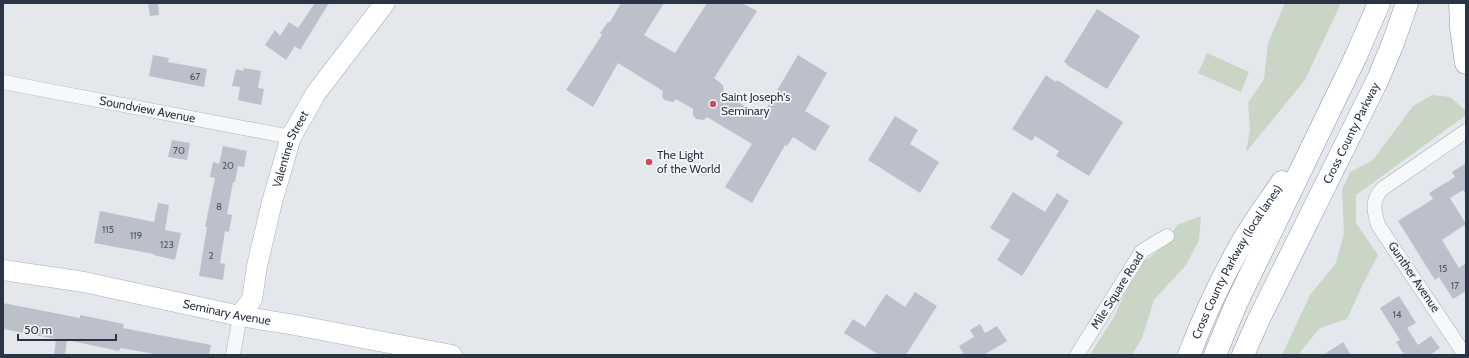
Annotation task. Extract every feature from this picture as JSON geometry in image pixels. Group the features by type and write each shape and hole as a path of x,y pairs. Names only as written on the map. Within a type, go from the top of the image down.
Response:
{"highway":[{"path":"1215,355 1236,304 1356,56 1379,3"},
{"name":"Cross County Parkway","path":"1288,260 1378,79 1408,3"},
{"path":"1460,3 1461,28 1466,63"},
{"name":"Cross County Parkway (local lanes)","path":"1189,355 1208,310 1241,245 1329,111"},
{"path":"1243,355 1258,320 1288,260"},
{"path":"1256,355 1288,260"}],"street":[{"name":"Valentine Street","path":"240,316 252,299 256,266 272,202 291,137 316,93 385,3"},
{"name":"Soundview Avenue","path":"3,82 291,137"},
{"name":"Gunther Avenue","path":"1465,355 1378,225 1373,208 1377,196 1382,189 1466,131"},
{"name":"Mile Square Road","path":"1077,355 1142,251 1167,236"},
{"name":"Seminary Avenue","path":"3,270 84,282 240,316 452,355"},
{"path":"233,355 240,316"}],"green space":[{"path":"1285,3 1341,3 1305,80 1246,152 1250,129 1248,103 1264,79 1268,43"},
{"path":"1207,53 1249,72 1241,92 1198,73"},
{"path":"1432,95 1450,97 1466,111 1466,115 1356,195 1356,223 1378,255 1347,319 1320,328 1300,352 1301,355 1282,355 1310,295 1336,263 1344,233 1342,190 1350,172 1373,160 1413,106"},
{"path":"1201,216 1199,240 1186,265 1154,300 1142,338 1132,355 1090,355 1114,317 1137,267 1164,246 1177,225"}],"building":[{"path":"148,3 158,3 159,15 150,16"},
{"path":"315,3 329,3 300,50 295,46 286,60 265,45 275,30 280,36 289,22 298,28"},
{"name":"Saint Joseph's Seminary","path":"621,3 664,3 644,35 675,53 707,3 742,3 757,11 714,78 723,85 724,94 762,116 798,55 827,73 805,111 830,126 815,151 793,137 787,146 785,145 752,203 725,187 752,144 707,117 704,120 696,119 693,115 693,109 676,99 673,102 664,100 662,96 663,91 618,63 593,107 566,90 602,35 600,33 608,22 610,22"},
{"path":"1097,9 1140,36 1107,89 1064,62"},
{"path":"153,55 169,58 168,62 207,69 204,87 149,76"},
{"path":"244,68 261,71 258,88 264,89 261,105 238,100 240,87 232,86 236,69 243,71"},
{"path":"1046,75 1056,82 1057,80 1123,122 1089,176 1056,156 1059,151 1035,136 1032,141 1012,129"},
{"path":"895,116 918,130 910,144 939,162 920,193 868,160"},
{"path":"172,140 190,143 187,160 168,157"},
{"path":"223,146 247,151 244,167 238,166 235,182 233,182 227,214 232,215 229,232 225,231 220,263 225,264 223,280 199,276 207,227 205,227 215,178 210,177 213,162 219,164"},
{"path":"1466,163 1466,195 1463,190 1450,198 1466,224 1442,240 1459,268 1466,263 1466,291 1453,299 1439,277 1435,280 1398,221 1433,199 1429,193 1455,177 1452,172"},
{"path":"1013,192 1045,212 1057,193 1069,201 1022,276 997,260 1010,240 990,228"},
{"path":"158,203 169,205 165,230 181,233 175,260 153,255 154,254 94,243 100,211 154,222"},
{"path":"915,292 937,306 906,355 879,355 844,333 853,319 865,327 886,294 905,307"},
{"path":"1399,296 1416,323 1407,328 1418,345 1431,336 1440,348 1430,355 1401,355 1407,351 1403,353 1396,342 1400,340 1380,308"},
{"path":"3,303 80,318 80,315 124,324 123,328 211,345 209,355 161,355 120,348 119,351 67,340 65,355 54,355 56,339 3,329"},
{"path":"980,324 985,333 997,326 1007,341 984,355 964,355 959,346 974,337 970,330"},
{"path":"1343,342 1351,355 1323,355"}],"place":[{"name":"Saint Joseph's Seminary","path":"713,104"},
{"name":"The Light of the World","path":"649,162"}]}
